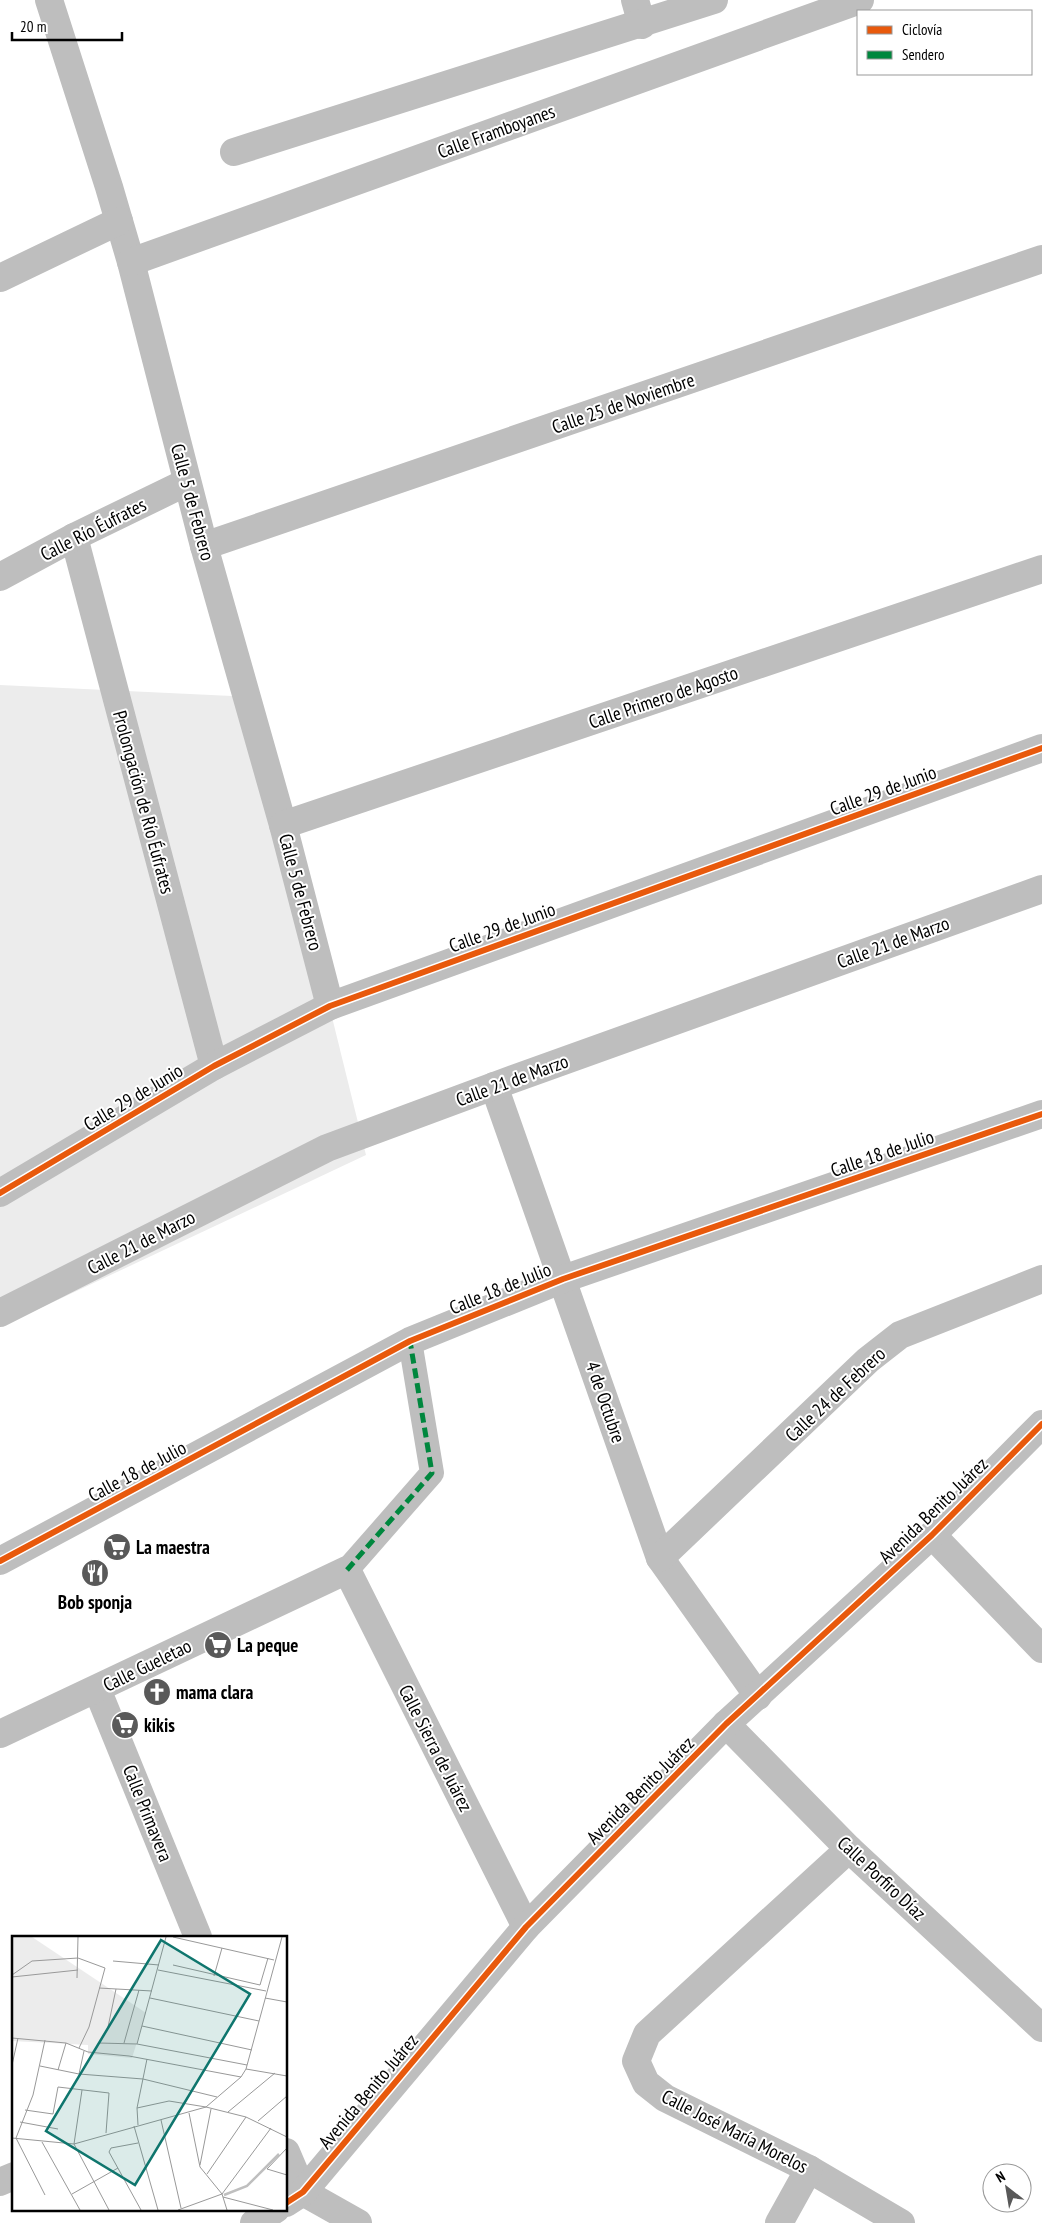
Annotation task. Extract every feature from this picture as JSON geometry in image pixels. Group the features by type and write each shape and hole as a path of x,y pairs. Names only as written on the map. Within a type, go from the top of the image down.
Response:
{"street":[{"name":"Calle 5 de Febrero","path":"49,0 131,262 204,546 284,825 330,1006"},
{"path":"234,152 638,12 714,0"},
{"name":"Calle Framboyanes","path":"131,262 860,0"},
{"path":"0,278 119,221"},
{"name":"Calle 25 de Noviembre","path":"204,546 1042,259"},
{"name":"Calle Río Éufrates","path":"0,577 74,537 187,482"},
{"name":"Prolongación de Río Éufrates","path":"74,537 214,1066"},
{"name":"Calle Primero de Agosto","path":"284,825 1042,569"},
{"name":"Calle 29 de Junio","path":"0,1193 214,1066 330,1006 1042,748"},
{"name":"Calle 21 de Marzo","path":"0,1313 327,1148 1042,888"},
{"name":"4 de Octubre","path":"494,1086 660,1558 758,1696"},
{"name":"Calle 18 de Julio","path":"0,1561 410,1341 563,1279 1042,1114"},
{"name":"Calle 24 de Febrero","path":"660,1558 868,1360 900,1335 1042,1279"},
{"path":"347,1570 432,1473 410,1341"},
{"name":"Avenida Benito Juárez","path":"294,2197 526,1927 726,1724 932,1535 1042,1424"},
{"path":"932,1535 1042,1649"},
{"name":"Calle Gueletao","path":"0,1734 347,1570"},
{"name":"Calle Sierra de Juárez","path":"347,1570 526,1927"},
{"name":"Calle Primavera","path":"97,1689 198,1936"},
{"name":"Calle Porfiro Díaz","path":"726,1724 849,1849 1042,2028"},
{"name":"Calle José María Morelos","path":"849,1849 647,2034 636,2061 646,2083 666,2098 808,2169 901,2223"},
{"path":"288,2163 294,2197 358,2223"},
{"path":"779,2223 808,2169"},
{"path":"0,2182 12,2177"},
{"path":"254,2223 274,2210"}],"shaded area":[{"path":"0,685 253,697 366,1155 0,1327"}],"marked path":[{"path":"347,1570 432,1473 410,1341"}],"cycle path":[{"path":"0,1193 214,1066 330,1006 1042,748"},
{"path":"0,1561 410,1341 563,1279 1042,1114"},
{"path":"288,2202 303,2192 526,1927 726,1724 932,1535 1042,1424"}],"place":[{"name":"La maestra","path":"117,1547"},
{"name":"Bob sponja","path":"95,1573"},
{"name":"La peque","path":"218,1645"},
{"name":"mama clara","path":"157,1692"},
{"name":"kikis","path":"125,1725"}]}
